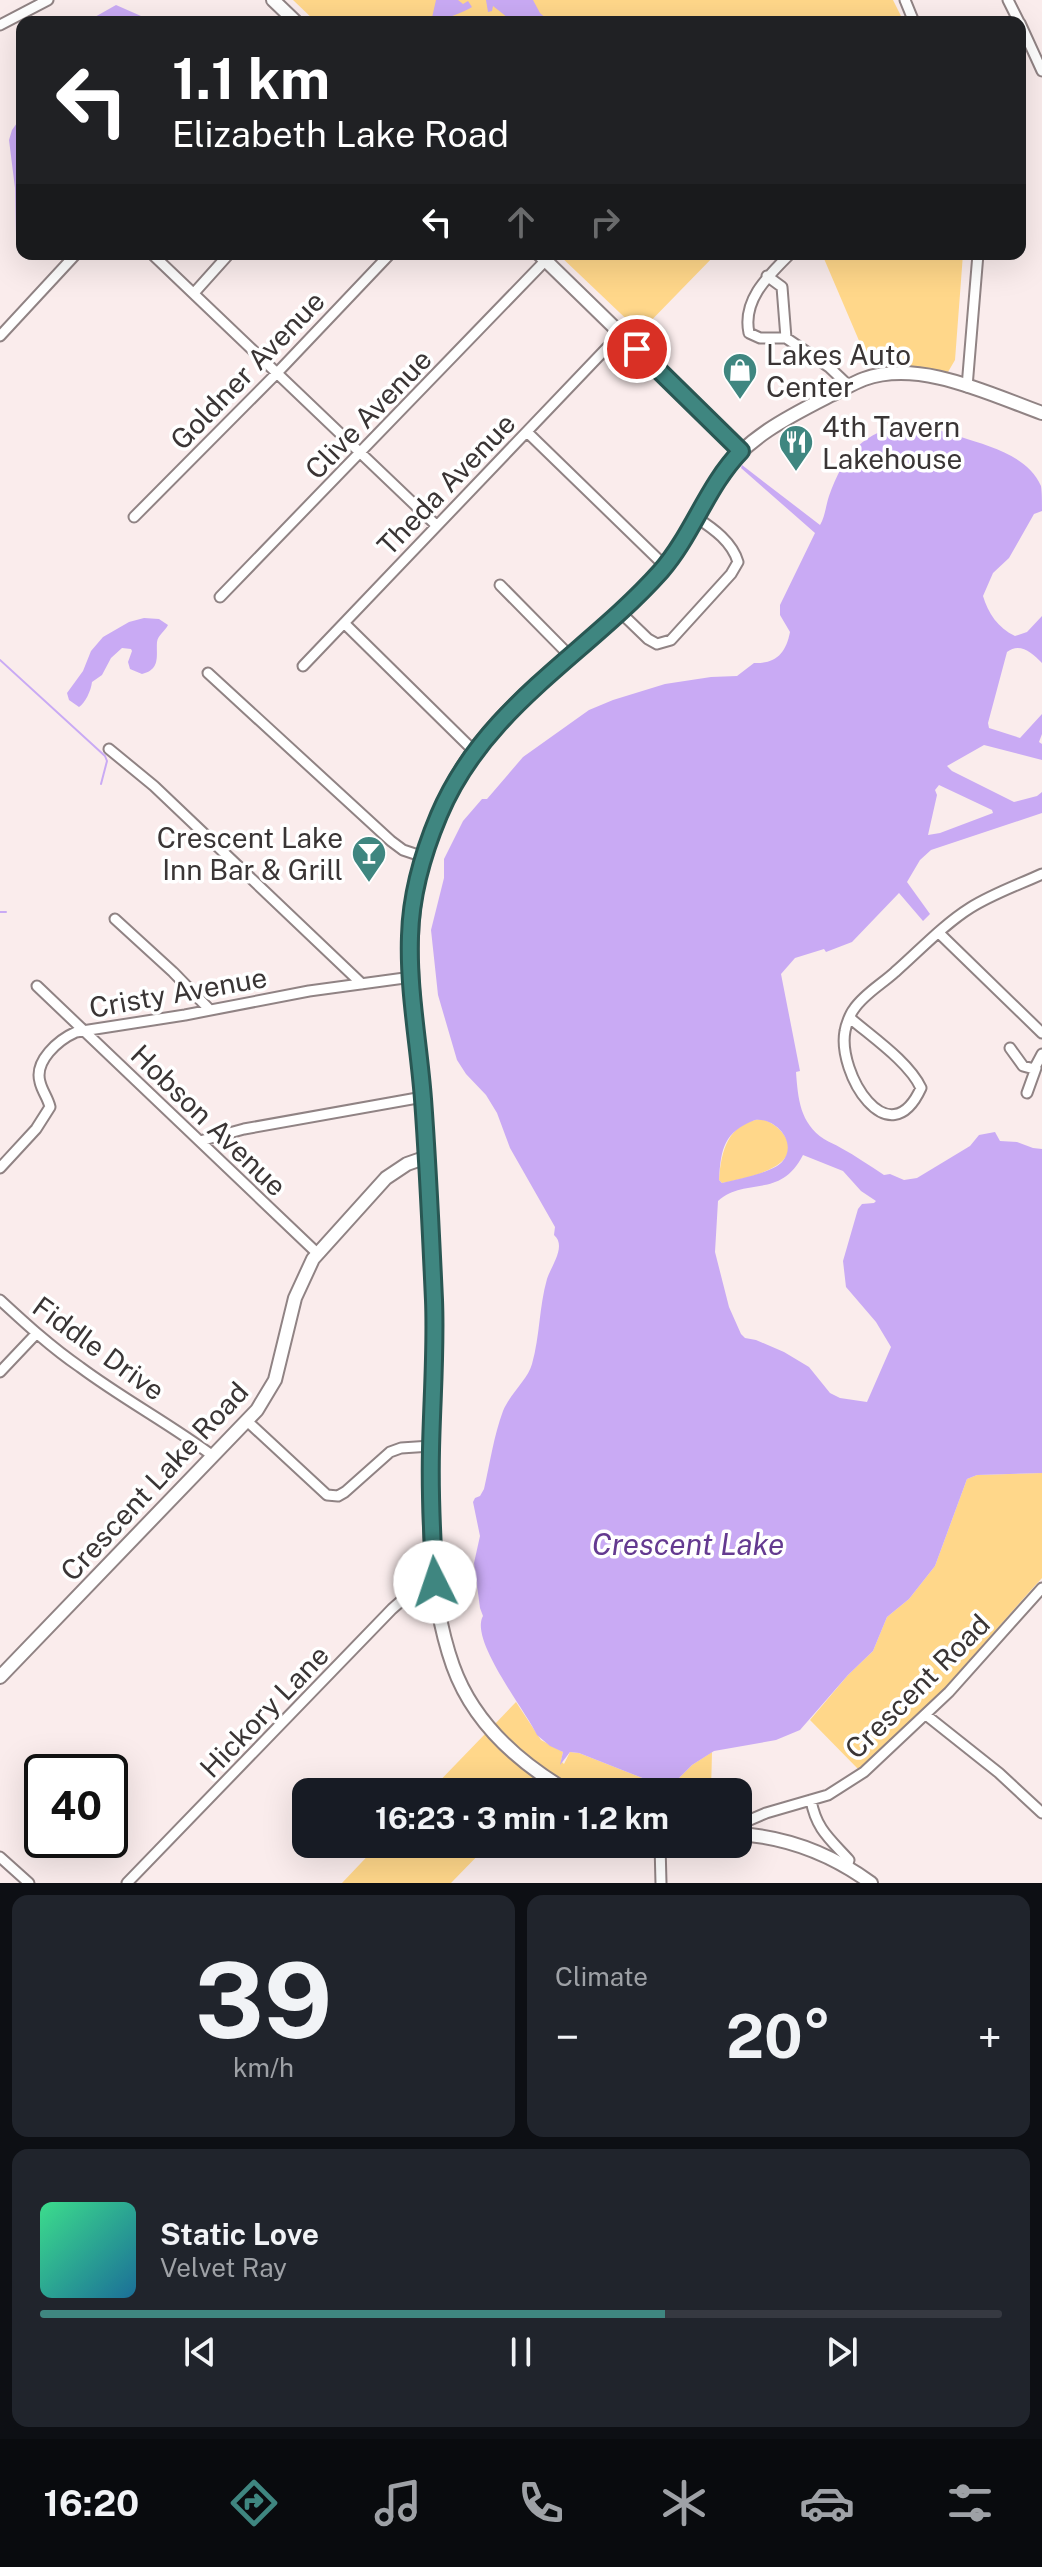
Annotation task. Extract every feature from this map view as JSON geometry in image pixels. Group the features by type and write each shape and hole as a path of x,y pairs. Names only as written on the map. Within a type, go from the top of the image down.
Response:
{"street":[{"path":"17,16 48,0"},
{"path":"273,0 290,16"},
{"path":"1026,36 1042,71"},
{"path":"0,336 70,260"},
{"path":"158,260 436,525"},
{"path":"194,293 224,260"},
{"name":"Goldner Avenue","path":"134,517 384,260"},
{"name":"Clive Avenue","path":"220,597 361,454 539,260"},
{"path":"545,260 741,451"},
{"path":"784,260 759,287 746,320 749,333 760,338 786,338 829,367 849,386"},
{"path":"967,387 978,260"},
{"path":"767,276 782,287 786,338"},
{"name":"Theda Avenue","path":"303,666 621,333"},
{"path":"547,1778 508,1748 470,1702 450,1656 434,1572 431,1446 435,1335 411,918 424,857 446,799 474,751 513,708 665,566 720,476 741,451 790,416 866,378 918,372 1042,413"},
{"path":"527,432 665,566"},
{"path":"619,611 648,639 657,644 671,640 731,574 738,562 736,554 717,532 697,518"},
{"path":"500,585 570,656"},
{"path":"344,623 474,751"},
{"path":"208,673 387,837 403,850 424,857"},
{"path":"109,749 154,786 362,984"},
{"path":"850,1018 917,1078 921,1088 914,1101 897,1116 888,1116 878,1110 851,1076 845,1056 845,1031 853,1009 972,906 1042,874"},
{"path":"115,919 210,1010"},
{"path":"939,933 1042,1033"},
{"name":"Cristy Avenue","path":"0,1168 36,1129 50,1107 40,1084 39,1071 45,1057 67,1036 309,991 412,977"},
{"name":"Hobson Avenue","path":"37,986 317,1253"},
{"path":"1010,1048 1023,1066 1036,1068"},
{"path":"1027,1093 1042,1054"},
{"path":"200,1141 244,1129 423,1097"},
{"name":"Crescent Lake Road","path":"0,1677 247,1421 265,1399 275,1380 295,1298 304,1273 317,1253 391,1174 427,1157"},
{"name":"Fiddle Drive","path":"0,1300 36,1334 83,1370 213,1456"},
{"path":"0,1372 36,1334"},
{"path":"247,1421 327,1495 338,1496 345,1492 395,1449 431,1446"},
{"name":"Hickory Lane","path":"127,1883 392,1609 434,1572"},
{"name":"Crescent Road","path":"752,1820 828,1795 849,1784 926,1715 1042,1588"},
{"path":"926,1715 999,1773 1042,1813"},
{"path":"811,1800 814,1817 822,1831 849,1860 847,1867"},
{"path":"752,1836 793,1843 821,1853 871,1883"},
{"path":"0,1857 29,1883"},
{"path":"660,1858 661,1883"}],"shaded area":[{"path":"293,0 893,0 901,16 310,16"},
{"path":"564,260 710,260 640,332"},
{"path":"825,260 963,260 955,360 948,372 882,369 866,357"},
{"path":"761,1119 779,1129 786,1138 789,1149 785,1158 767,1171 722,1183 719,1180 720,1169 728,1140 741,1126"},
{"path":"1042,1473 1042,1578 931,1703 859,1770 810,1720 873,1651 887,1617 909,1599 935,1566 967,1479 977,1475"},
{"path":"516,1702 541,1740 563,1752 561,1761 564,1764 570,1752 579,1753 642,1778 559,1778 540,1767 494,1725"},
{"path":"485,1734 515,1763 536,1778 443,1778"},
{"path":"712,1752 711,1778 679,1778 692,1765"},
{"path":"366,1858 475,1858 451,1883 342,1883"}],"water":[{"path":"436,0 458,0 463,4 468,1 472,7 452,16 432,16"},
{"path":"486,0 533,0 543,16 506,16 493,6 492,11 488,12"},
{"path":"116,5 141,16 97,16"},
{"path":"16,124 16,235 15,188 9,140"},
{"name":"Crescent Lake","path":"908,425 955,436 958,431 961,432 961,437 1017,460 1027,467 1041,486 1042,511 1034,514 1009,558 993,573 983,596 994,619 1015,636 1027,632 1042,616 1042,663 1021,648 1007,652 988,723 989,728 1020,738 1042,714 1039,742 1042,744 1042,760 984,745 947,766 1014,802 1042,792 1042,813 931,850 920,860 907,882 930,914 923,921 899,893 852,942 826,952 824,949 795,958 781,974 800,1071 796,1072 799,1101 805,1118 816,1133 884,1175 890,1174 904,1180 917,1178 970,1146 979,1135 995,1132 1000,1141 1042,1149 1042,1473 977,1475 967,1479 935,1566 909,1599 887,1617 873,1651 800,1730 776,1740 714,1751 679,1778 642,1778 570,1752 560,1765 563,1752 537,1735 484,1641 474,1563 480,1536 473,1502 484,1489 503,1411 532,1364 544,1290 559,1245 554,1235 555,1227 510,1148 497,1113 457,1060 438,995 431,930 444,878 444,859 463,821 482,799 487,799 523,757 589,710 665,684 737,676 754,663 768,662 779,656 790,632 780,615 780,605 815,533 741,468 742,465 820,525 841,469 857,447 879,432","holes":["939,785 993,813 928,835 937,795 935,790","755,1120 763,1120 777,1127 786,1140 787,1155 771,1169 722,1183 719,1180 721,1159 726,1142 737,1130","803,1155 843,1171 861,1191 876,1201 862,1204 858,1209 843,1261 846,1287 876,1322 891,1347 867,1402 840,1398 830,1393 809,1367 784,1352 745,1338 729,1307 715,1252 718,1201 740,1190 784,1178"]},
{"path":"144,618 159,619 168,625 158,640 152,669 142,674 130,669 128,662 132,651 122,648 111,658 102,675 92,682 79,707 69,700 67,693 83,671 91,651 103,637 129,622"}],"waterway":[{"path":"0,660 105,756 107,761 101,784"},
{"path":"0,912 6,912"}],"place":[{"name":"Lakes Auto Center","path":"740,401"},
{"name":"4th Tavern Lakehouse","path":"796,473"},
{"name":"Crescent Lake Inn Bar & Grill","path":"369,884"}],"route":[{"path":"435,1582 430,1482 434,1303 425,1125 410,956 413,907 434,828 465,763 513,708 661,571 685,539 720,476 741,451 637,349"}]}
